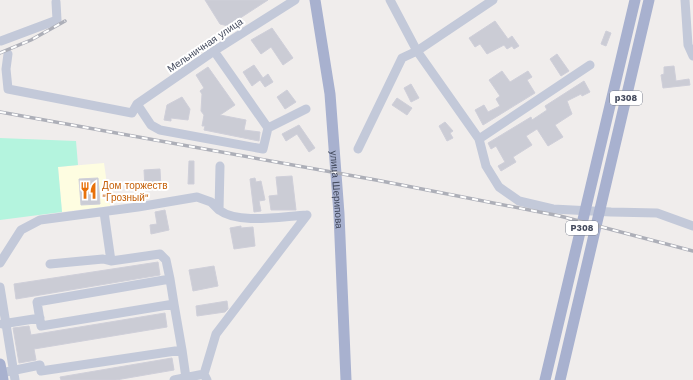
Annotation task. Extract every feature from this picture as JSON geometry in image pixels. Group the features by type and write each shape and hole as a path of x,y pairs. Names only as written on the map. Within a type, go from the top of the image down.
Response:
{"main road":[{"name":"улица Шерипова","path":"315,0 332,109 339,214 346,380"},
{"name":"P308","path":"546,380 635,0"},
{"name":"p308","path":"560,380 649,0"}],"street":[{"name":"Мельничная улица","path":"8,54 6,69 8,89 132,113 137,104 214,51 295,0"},
{"path":"390,0 416,50 479,139 486,166 499,187 519,201 553,208 611,212 657,213 693,226"},
{"path":"358,149 402,58 493,0"},
{"path":"685,0 688,45 693,55"},
{"path":"0,39 57,20 57,1"},
{"path":"137,104 152,125 160,130 263,149 268,128 214,51"},
{"path":"479,139 590,65"},
{"path":"268,128 306,109"},
{"path":"219,210 220,166"},
{"path":"0,263 21,230 40,220 104,212 197,197 211,202 226,215 235,218 307,215 216,334 205,377 174,380"},
{"path":"104,212 111,261"},
{"path":"50,264 103,259 111,261 160,254 166,260 170,279 186,378"},
{"path":"170,279 37,302 41,326 174,304"},
{"path":"0,286 3,324 15,380"},
{"path":"3,324 40,318"},
{"path":"1,372 40,365 41,371 182,350"}],"shaded area":[{"path":"104,163 110,206 62,212 58,167"}],"green space":[{"path":"0,138 76,141 78,165 58,167 62,212 0,220"}],"building":[{"path":"205,0 268,0 228,26 220,24"},
{"path":"495,21 508,39 512,36 519,46 514,49 512,46 507,49 504,45 487,54 480,44 475,47 469,38"},
{"path":"272,28 293,58 283,65 271,47 261,54 251,40"},
{"path":"606,31 611,33 606,46 601,44"},
{"path":"557,54 569,71 561,76 550,59"},
{"path":"254,65 263,78 268,74 273,82 265,87 260,80 252,86 243,72"},
{"path":"674,66 676,81 689,79 690,85 663,88 661,75 664,74 664,67"},
{"path":"208,67 235,105 220,115 246,120 244,130 260,132 259,141 204,130 205,126 202,126 204,115 201,111 202,94 200,91 204,88 196,75"},
{"path":"502,71 510,82 528,71 532,77 527,80 535,93 483,125 475,110 484,105 488,112 500,106 496,99 500,96 489,80"},
{"path":"584,81 590,92 582,96 581,94 567,101 572,114 555,125 563,137 548,146 537,129 526,136 532,145 513,157 516,162 501,171 498,166 505,162 496,146 491,149 488,143 531,117 532,120 547,110 545,106"},
{"path":"411,84 419,98 411,102 404,88"},
{"path":"287,90 296,102 285,109 277,97"},
{"path":"182,97 190,109 188,120 171,118 171,121 164,120 167,105"},
{"path":"397,98 412,108 407,115 392,105"},
{"path":"445,122 453,131 450,133 453,138 447,141 439,126"},
{"path":"299,125 315,148 309,152 297,134 286,141 282,134"},
{"path":"189,161 194,161 194,184 188,184"},
{"path":"160,169 161,188 145,188 144,170"},
{"path":"292,176 296,210 271,210 269,196 278,195 276,177"},
{"path":"98,178 100,204 81,205 79,179"},
{"path":"255,178 256,182 261,181 265,200 259,201 261,211 254,212 250,179"},
{"path":"165,210 169,230 151,234 150,225 157,224 155,212"},
{"path":"241,226 241,228 253,227 255,246 234,249 230,228"},
{"path":"158,262 160,275 16,299 14,284"},
{"path":"214,266 218,286 193,291 189,270"},
{"path":"227,301 228,309 225,312 197,316 196,306"},
{"path":"165,313 167,327 34,349 36,360 19,363 13,328 29,326 31,335"},
{"path":"172,358 174,370 116,380 61,380 60,377"}],"railway":[{"path":"0,53 31,40 65,21"},
{"path":"0,112 376,180 560,216 693,251"}],"place":[{"name":"Дом торжеств \"Грозный\"","path":"89,191"}]}
